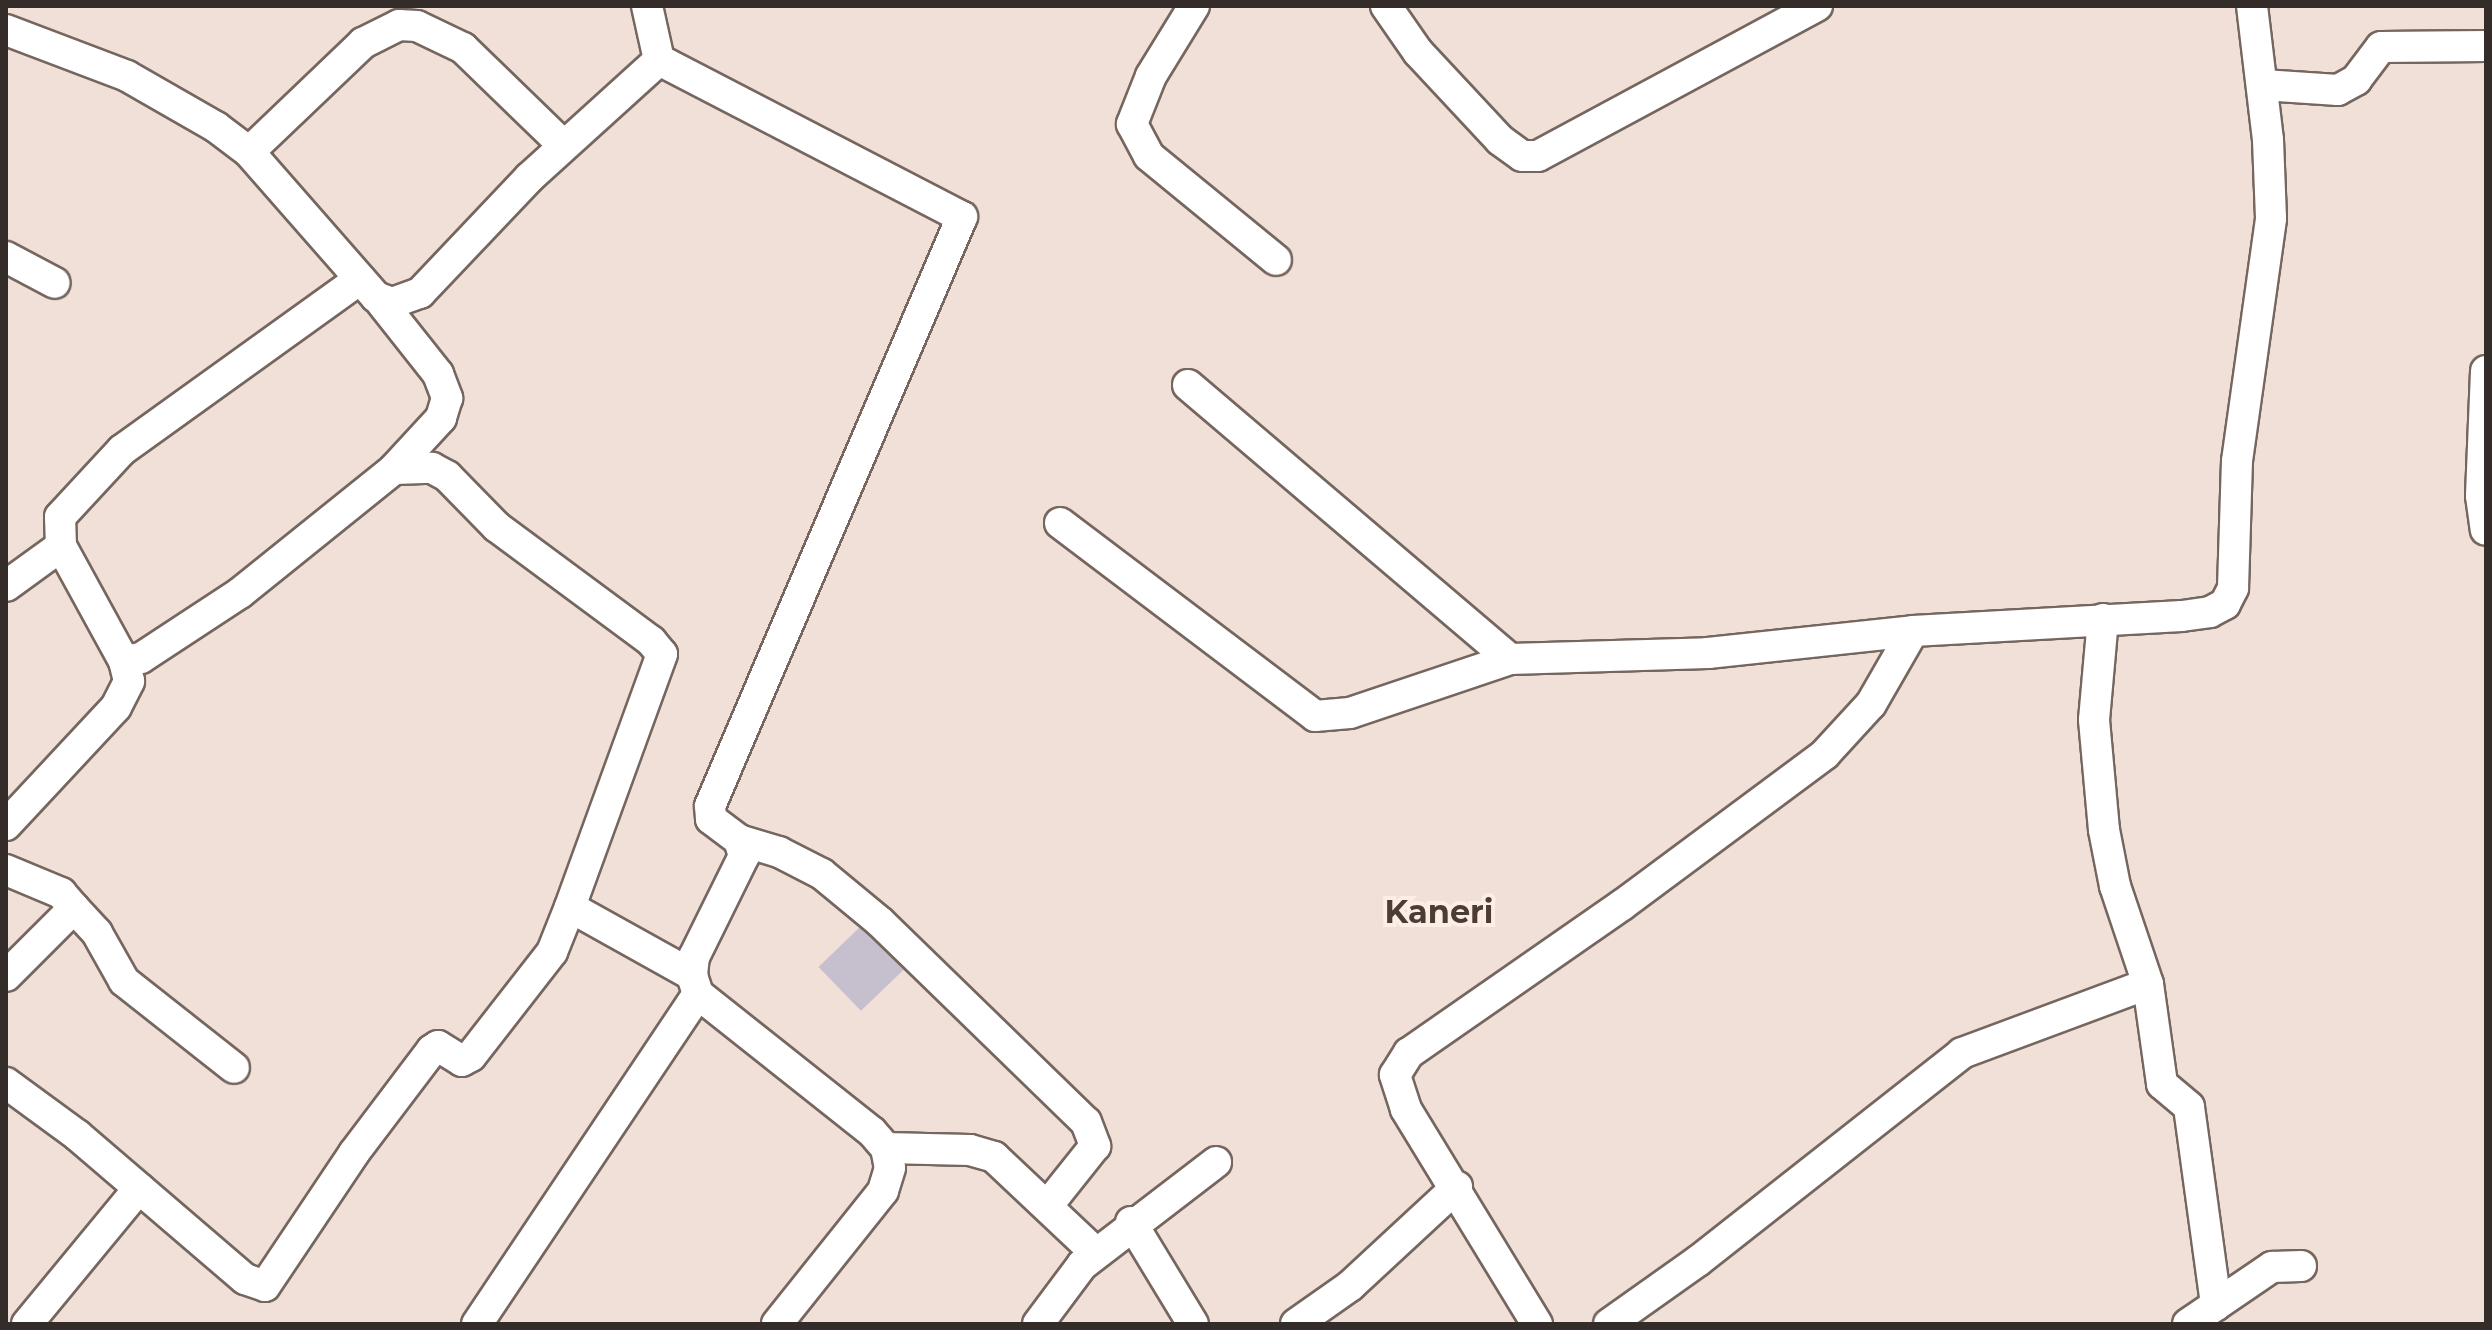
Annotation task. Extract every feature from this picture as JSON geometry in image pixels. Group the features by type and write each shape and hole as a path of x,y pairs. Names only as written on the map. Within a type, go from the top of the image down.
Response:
{"street":[{"path":"647,6 659,60"},
{"path":"1194,6 1151,76 1132,124 1149,156 1276,260"},
{"path":"1386,6 1426,61 1500,140 1522,156 1538,156 1817,6"},
{"path":"1060,523 1315,716 1350,713 1510,659 1708,653 1913,631 2210,612 2225,604 2233,588 2239,436 2271,218 2263,85 2252,6"},
{"path":"249,152 363,43 399,25 428,30 463,48 563,145"},
{"path":"6,30 127,76 249,152 381,302 438,374 447,398 441,418 394,469 240,593 141,658 124,661"},
{"path":"2263,85 2338,90 2356,80 2381,47 2486,46"},
{"path":"381,302 405,302 420,293 563,145 659,60"},
{"path":"659,60 962,217 710,806 711,819 739,840 779,852 822,874 880,922 1086,1122 1095,1146 1048,1205"},
{"path":"6,257 55,283"},
{"path":"6,825 116,707 129,681 124,661 61,546 60,517 122,450 360,279"},
{"path":"2486,371 2481,496 2486,530"},
{"path":"1188,385 1510,659"},
{"path":"6,1083 139,1188 245,1279 265,1286 354,1153 432,1050 443,1048 462,1061 471,1056 545,962 570,907 662,654 583,588 497,527 447,476 432,468 394,469"},
{"path":"6,586 61,546"},
{"path":"2103,619 2094,720 2097,780 2115,886 2148,984 2162,1084 2189,1107 2216,1305"},
{"path":"1537,1324 1457,1187 1406,1109 1395,1075 1400,1064 1825,754 1871,704 1913,631"},
{"path":"477,1324 695,984 694,957 744,856 739,840"},
{"path":"6,870 61,893 97,933 124,981 234,1068"},
{"path":"570,907 695,984 872,1132 886,1148 890,1168 883,1191 777,1324"},
{"path":"6,976 74,908"},
{"path":"1609,1324 1710,1252 1962,1053 2148,984"},
{"path":"886,1148 970,1150 994,1157 1096,1253"},
{"path":"1038,1324 1096,1253 1131,1222 1216,1162"},
{"path":"1296,1324 1350,1286 1457,1187"},
{"path":"27,1324 139,1188"},
{"path":"1131,1222 1193,1324"},
{"path":"2188,1324 2272,1267 2301,1266"}],"building":[{"path":"861,926 903,970 861,1011 819,967"}],"district":[{"name":"Kaneri","path":"1439,912"}]}
